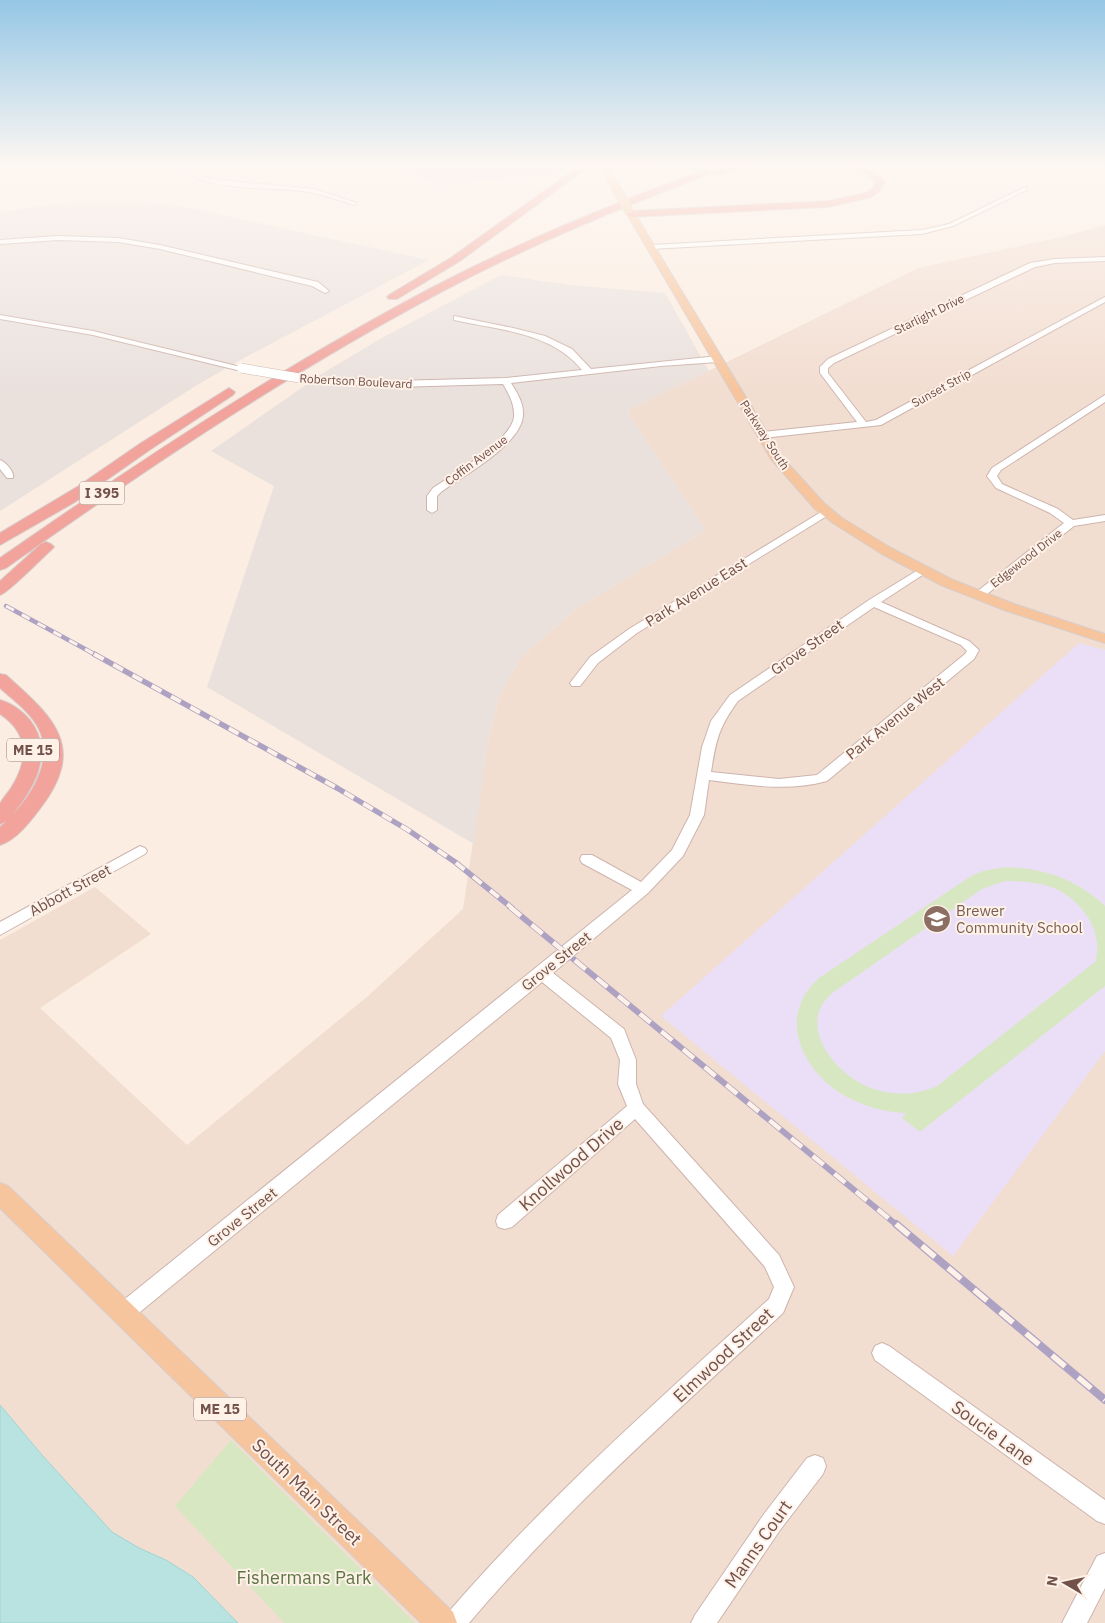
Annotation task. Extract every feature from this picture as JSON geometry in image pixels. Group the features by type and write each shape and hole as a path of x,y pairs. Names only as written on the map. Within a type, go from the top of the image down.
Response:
{"highway":[{"path":"482,254 386,302 456,259 483,240"},
{"name":"I 395","path":"0,565 206,423 318,354 419,298 536,240"},
{"name":"I 395","path":"0,549 177,425 281,361"},
{"path":"0,590 46,547 206,423"},
{"path":"0,540 86,488"},
{"path":"0,679 40,717 51,735 53,750 50,774 42,792 21,819 0,838"},
{"name":"ME 15","path":"0,706 16,715 25,724 31,735 33,747 31,770 24,785 4,811"}],"main road":[{"name":"Parkway South","path":"647,240 778,459 798,484 826,512 878,546 978,596 1105,639"},
{"name":"South Main Street","path":"0,1193 122,1314 442,1623"}],"street":[{"path":"0,242 43,240"},
{"path":"99,240 141,243 315,284 325,291"},
{"path":"651,247 782,240"},
{"name":"Starlight Drive","path":"862,424 824,373 824,367 831,362 1033,265 1055,261 1105,259"},
{"name":"Sunset Strip","path":"763,434 878,423 1105,299"},
{"name":"Robertson Boulevard","path":"0,317 98,334 241,368 305,379 402,384 506,381 718,359"},
{"path":"457,318 554,343 575,355 588,371"},
{"name":"Coffin Avenue","path":"432,510 432,496 437,490 500,445 509,437 516,426 520,416 519,405 506,381"},
{"path":"1071,522 1054,511 999,486 992,476 997,468 1105,398"},
{"path":"0,463 10,476"},
{"name":"Park Avenue East","path":"576,683 594,660 633,631 826,512"},
{"name":"Edgewood Drive","path":"978,596 1071,522 1105,518"},
{"name":"Grove Street","path":"122,1314 643,889 678,853 697,815 708,747 717,721 734,698 873,602 923,570"},
{"name":"Park Avenue West","path":"702,775 792,784 808,783 822,778 970,656 973,650 965,643 873,602"},
{"name":"Abbott Street","path":"0,929 140,851"},
{"path":"587,860 643,889"},
{"name":"Elmwood Street","path":"454,1623 503,1567 574,1492 776,1306 784,1287 772,1261 636,1108 627,1084 628,1060 618,1034 542,973"},
{"name":"Knollwood Drive","path":"505,1221 636,1108"},
{"name":"Soucie Lane","path":"882,1353 1105,1513"},
{"name":"Manns Court","path":"703,1623 772,1522 815,1466"},
{"path":"1074,1623 1105,1564"}],"shaded area":[{"path":"0,240 336,240 429,260 242,359 197,385 0,511"},
{"path":"1049,240 1105,240 1105,1623 238,1623 193,1577 166,1560 112,1533 0,1405 0,940 95,887 151,934 40,1008 187,1145 368,996 463,909 487,748 499,697 520,658 575,610 706,530 627,411 918,268"},
{"path":"501,275 569,285 665,293 709,371 627,411 706,530 575,610 520,658 499,697 487,748 474,844 207,687 274,486 211,451 323,373 380,339"},
{"name":"Brewer Community School","path":"1079,643 1105,650 1105,1051 953,1256 661,1016"}],"green space":[{"path":"1014,868 1028,869 1056,876 1082,888 1105,906 1105,986 920,1132 902,1118 906,1113 876,1108 854,1101 831,1087 818,1074 807,1059 800,1043 797,1026 799,1010 806,993 819,978 971,876 983,871","holes":["1005,881 1034,883 1051,887 1071,898 1087,916 1093,927 1097,950 1095,962 937,1086 914,1093 890,1093 860,1083 846,1073 824,1048 818,1033 818,1018 823,1004 835,991 982,889"]},
{"name":"Fishermans Park","path":"231,1440 415,1623 284,1623 175,1506"}],"water":[{"path":"0,1405 42,1455 112,1532 139,1548 166,1560 193,1577 238,1623 0,1623"}],"railway":[{"path":"6,606 96,655"},
{"path":"94,654 337,788 408,830 455,862 512,908"},
{"path":"510,907 898,1226"},
{"path":"896,1224 1105,1400"}],"place":[{"name":"Brewer Community School","path":"937,919"}]}
